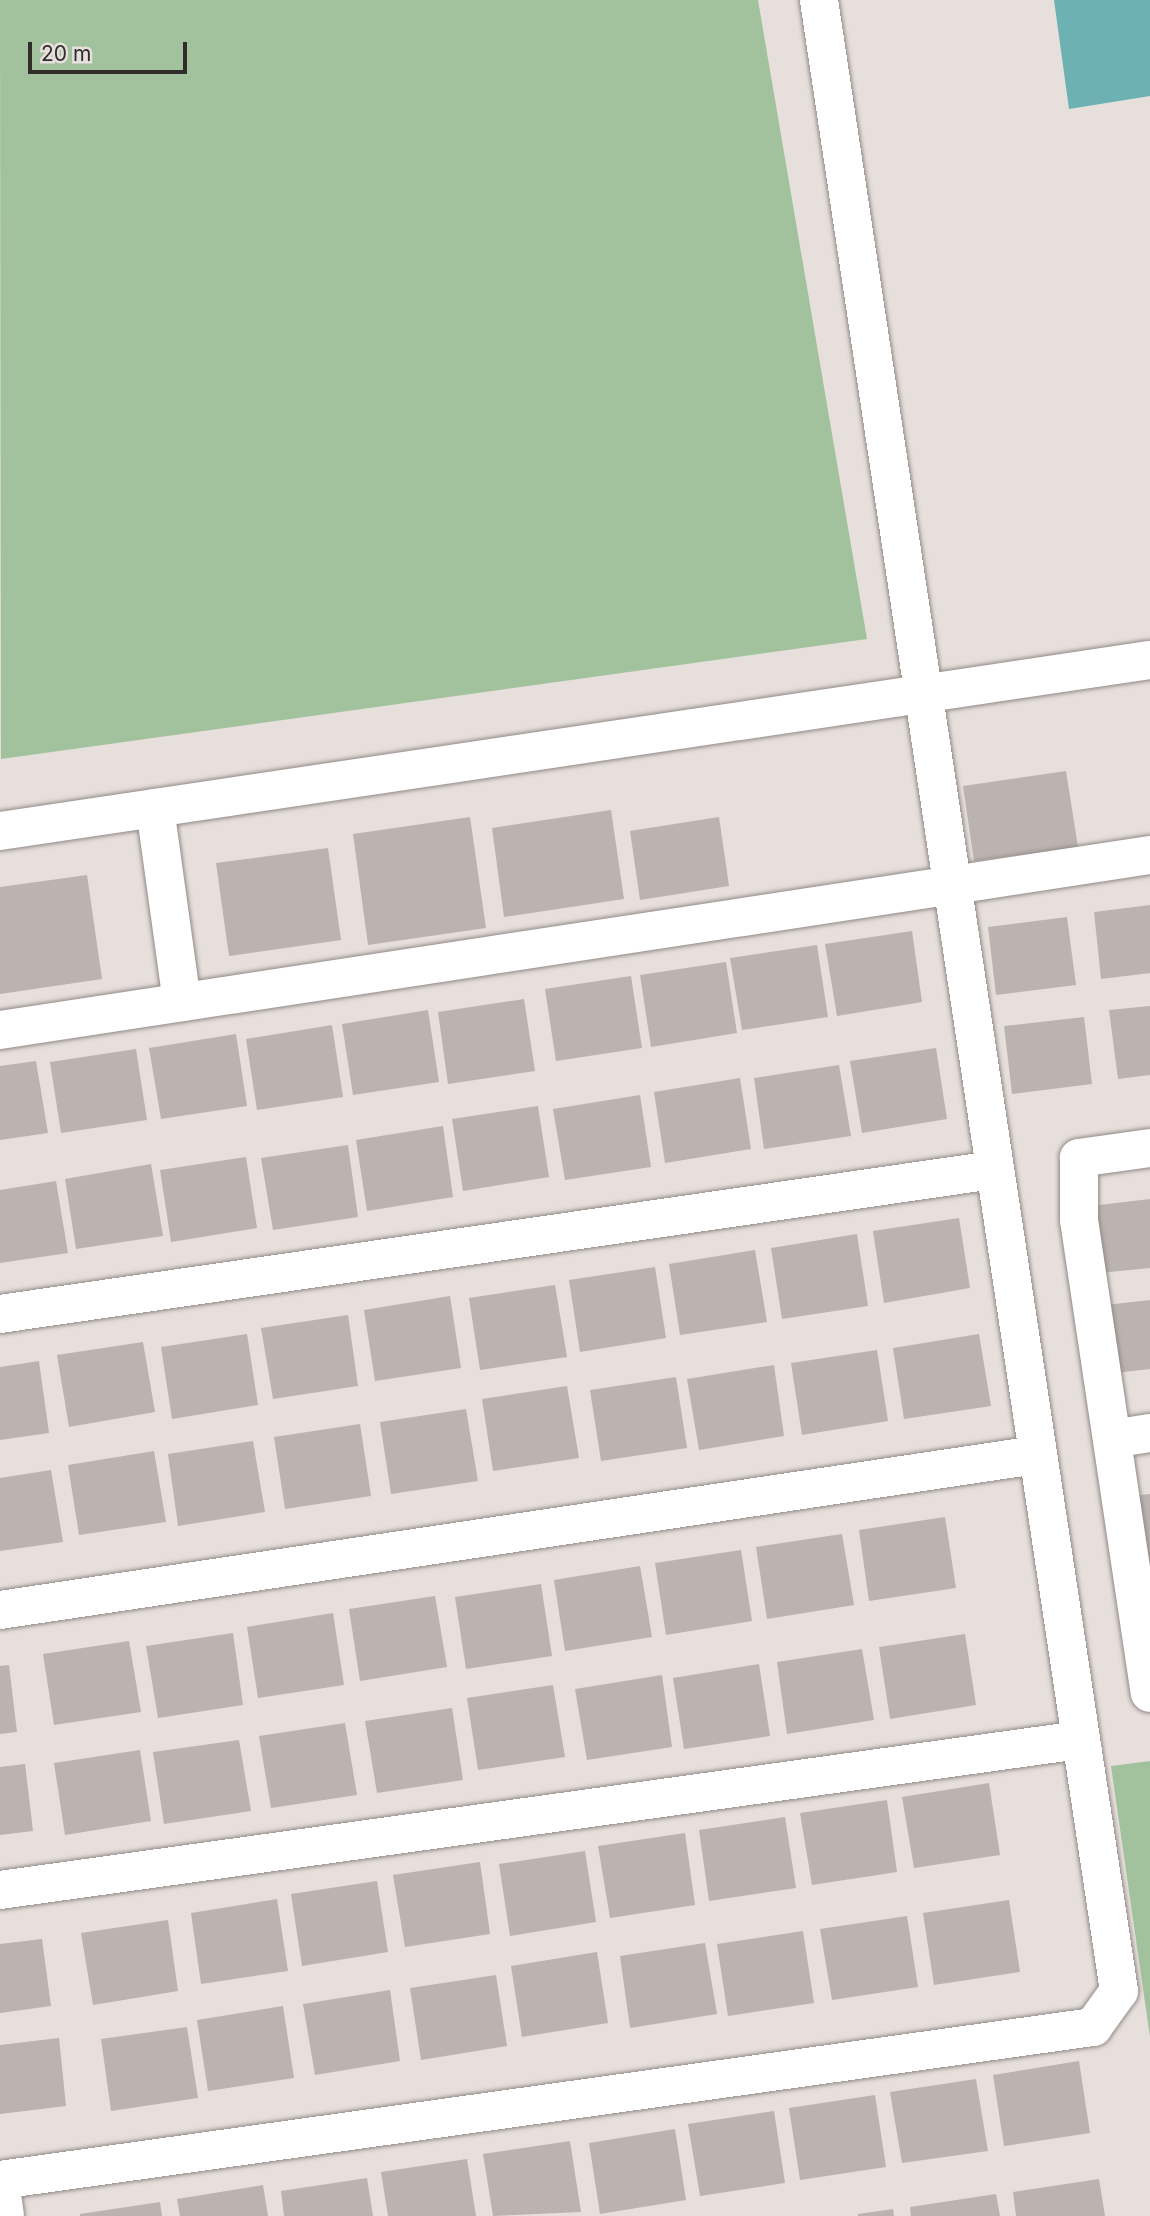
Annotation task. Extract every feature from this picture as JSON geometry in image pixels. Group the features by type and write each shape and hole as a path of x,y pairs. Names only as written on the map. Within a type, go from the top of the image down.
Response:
{"street":[{"path":"5,2216 0,2180 1093,2027 1119,1991 993,1170 819,0"},
{"path":"0,831 1150,660"},
{"path":"155,808 182,1002"},
{"path":"0,1030 1150,855"},
{"path":"1150,1148 1079,1158 1079,1220 1150,1693"},
{"path":"0,1314 993,1170"},
{"path":"1112,1439 1150,1433"},
{"path":"0,1610 1036,1455"},
{"path":"0,1890 1080,1740"}],"green space":[{"path":"0,0 758,0 867,639 1,759"},
{"path":"1150,1761 1150,2037 1111,1766"}],"water":[{"path":"1054,0 1150,0 1150,96 1069,109"}],"building":[{"path":"1066,771 1078,847 974,861 963,786"},
{"path":"611,810 624,899 504,917 492,828"},
{"path":"470,817 486,928 368,945 353,834"},
{"path":"719,817 729,886 640,900 630,831"},
{"path":"328,848 341,940 229,956 216,863"},
{"path":"87,875 102,979 0,994 0,887"},
{"path":"1150,905 1150,973 1101,979 1094,912"},
{"path":"1067,917 1076,985 996,995 988,927"},
{"path":"912,931 922,1002 837,1016 825,944"},
{"path":"817,945 828,1017 742,1030 730,958"},
{"path":"726,962 737,1033 651,1047 640,975"},
{"path":"631,976 642,1048 556,1061 545,989"},
{"path":"524,999 535,1071 448,1084 438,1012"},
{"path":"1150,1006 1150,1075 1118,1079 1109,1010"},
{"path":"428,1010 439,1082 353,1095 342,1024"},
{"path":"1084,1017 1092,1084 1012,1094 1004,1026"},
{"path":"332,1025 343,1097 257,1110 246,1039"},
{"path":"236,1034 247,1106 161,1119 149,1048"},
{"path":"936,1048 947,1119 862,1133 850,1061"},
{"path":"136,1049 147,1120 61,1133 50,1062"},
{"path":"36,1061 48,1133 0,1140 0,1066"},
{"path":"839,1065 851,1136 764,1149 754,1078"},
{"path":"740,1078 751,1149 665,1163 654,1092"},
{"path":"640,1095 651,1167 565,1180 553,1109"},
{"path":"538,1106 549,1177 463,1191 452,1119"},
{"path":"443,1126 453,1197 367,1211 356,1140"},
{"path":"348,1145 358,1217 273,1230 261,1158"},
{"path":"246,1157 257,1228 171,1242 160,1170"},
{"path":"151,1164 163,1236 76,1249 65,1179"},
{"path":"56,1181 68,1253 0,1263 0,1190"},
{"path":"1150,1199 1150,1268 1099,1273 1091,1206"},
{"path":"959,1218 970,1288 884,1303 873,1231"},
{"path":"857,1234 868,1306 782,1319 771,1248"},
{"path":"755,1250 767,1322 680,1335 669,1264"},
{"path":"655,1267 666,1338 580,1352 569,1280"},
{"path":"555,1285 567,1357 480,1370 469,1298"},
{"path":"450,1296 461,1368 375,1381 364,1310"},
{"path":"1150,1300 1150,1369 1115,1373 1106,1305"},
{"path":"348,1315 358,1386 273,1399 261,1328"},
{"path":"247,1334 258,1405 172,1419 161,1347"},
{"path":"979,1334 991,1406 904,1419 893,1348"},
{"path":"143,1342 155,1412 69,1427 57,1355"},
{"path":"877,1350 888,1421 802,1435 791,1363"},
{"path":"39,1361 49,1433 0,1440 0,1367"},
{"path":"774,1365 784,1436 699,1450 687,1379"},
{"path":"676,1377 687,1448 601,1461 590,1390"},
{"path":"567,1386 579,1458 493,1471 482,1399"},
{"path":"466,1409 478,1481 391,1494 380,1422"},
{"path":"360,1424 371,1496 285,1509 274,1437"},
{"path":"253,1441 265,1512 178,1526 168,1454"},
{"path":"154,1451 166,1522 79,1535 68,1465"},
{"path":"51,1470 63,1542 0,1551 0,1478"},
{"path":"1150,1494 1150,1562 1139,1563 1131,1496"},
{"path":"945,1517 956,1588 869,1601 859,1530"},
{"path":"842,1534 854,1605 767,1619 756,1547"},
{"path":"741,1550 752,1621 666,1635 655,1563"},
{"path":"640,1566 652,1637 565,1651 554,1580"},
{"path":"541,1584 552,1656 466,1669 455,1597"},
{"path":"435,1596 447,1667 360,1681 349,1609"},
{"path":"333,1613 344,1685 258,1698 247,1627"},
{"path":"233,1633 243,1705 158,1718 146,1646"},
{"path":"965,1634 976,1705 890,1719 879,1647"},
{"path":"129,1641 141,1712 54,1725 43,1654"},
{"path":"862,1649 874,1720 787,1734 777,1662"},
{"path":"759,1664 770,1736 684,1749 673,1678"},
{"path":"9,1665 17,1732 0,1734 0,1666"},
{"path":"662,1675 672,1747 587,1760 575,1689"},
{"path":"553,1685 565,1757 478,1770 467,1698"},
{"path":"452,1708 463,1780 377,1793 365,1721"},
{"path":"345,1723 357,1795 271,1808 259,1736"},
{"path":"239,1740 251,1811 164,1824 153,1752"},
{"path":"140,1750 151,1821 65,1835 54,1763"},
{"path":"25,1764 33,1831 0,1835 0,1767"},
{"path":"989,1783 1000,1855 914,1868 902,1797"},
{"path":"887,1800 897,1872 812,1885 800,1813"},
{"path":"785,1817 796,1888 709,1901 699,1830"},
{"path":"685,1833 695,1905 610,1918 598,1846"},
{"path":"585,1851 596,1922 510,1936 499,1864"},
{"path":"480,1862 490,1934 405,1947 393,1875"},
{"path":"377,1881 388,1952 302,1966 291,1894"},
{"path":"277,1899 288,1971 201,1984 191,1913"},
{"path":"1009,1900 1020,1972 934,1985 923,1913"},
{"path":"907,1916 918,1987 832,2000 820,1929"},
{"path":"168,1920 178,1991 93,2005 81,1933"},
{"path":"803,1931 814,2003 728,2016 717,1944"},
{"path":"42,1939 51,2006 0,2013 0,1944"},
{"path":"705,1943 717,2014 630,2028 620,1956"},
{"path":"597,1952 608,2023 522,2037 511,1966"},
{"path":"496,1975 507,2046 421,2060 410,1988"},
{"path":"390,1990 400,2061 315,2075 303,2004"},
{"path":"283,2006 294,2078 208,2091 197,2020"},
{"path":"187,2027 198,2098 111,2111 101,2039"},
{"path":"59,2038 66,2106 0,2114 0,2045"},
{"path":"1079,2061 1090,2133 1004,2146 993,2075"},
{"path":"976,2079 988,2151 902,2163 890,2092"},
{"path":"875,2095 886,2167 800,2180 789,2108"},
{"path":"774,2111 785,2183 700,2196 688,2124"},
{"path":"675,2129 686,2200 600,2214 589,2143"},
{"path":"570,2141 581,2212 493,2216 483,2154"},
{"path":"467,2159 476,2216 388,2216 381,2172"},
{"path":"367,2178 373,2216 284,2216 281,2191"},
{"path":"1099,2179 1105,2216 1016,2216 1013,2192"},
{"path":"263,2185 268,2216 180,2216 177,2199"},
{"path":"996,2194 1000,2216 911,2216 910,2207"},
{"path":"160,2202 162,2216 80,2216 80,2214"},
{"path":"893,2209 894,2216 858,2216 858,2214"}]}
